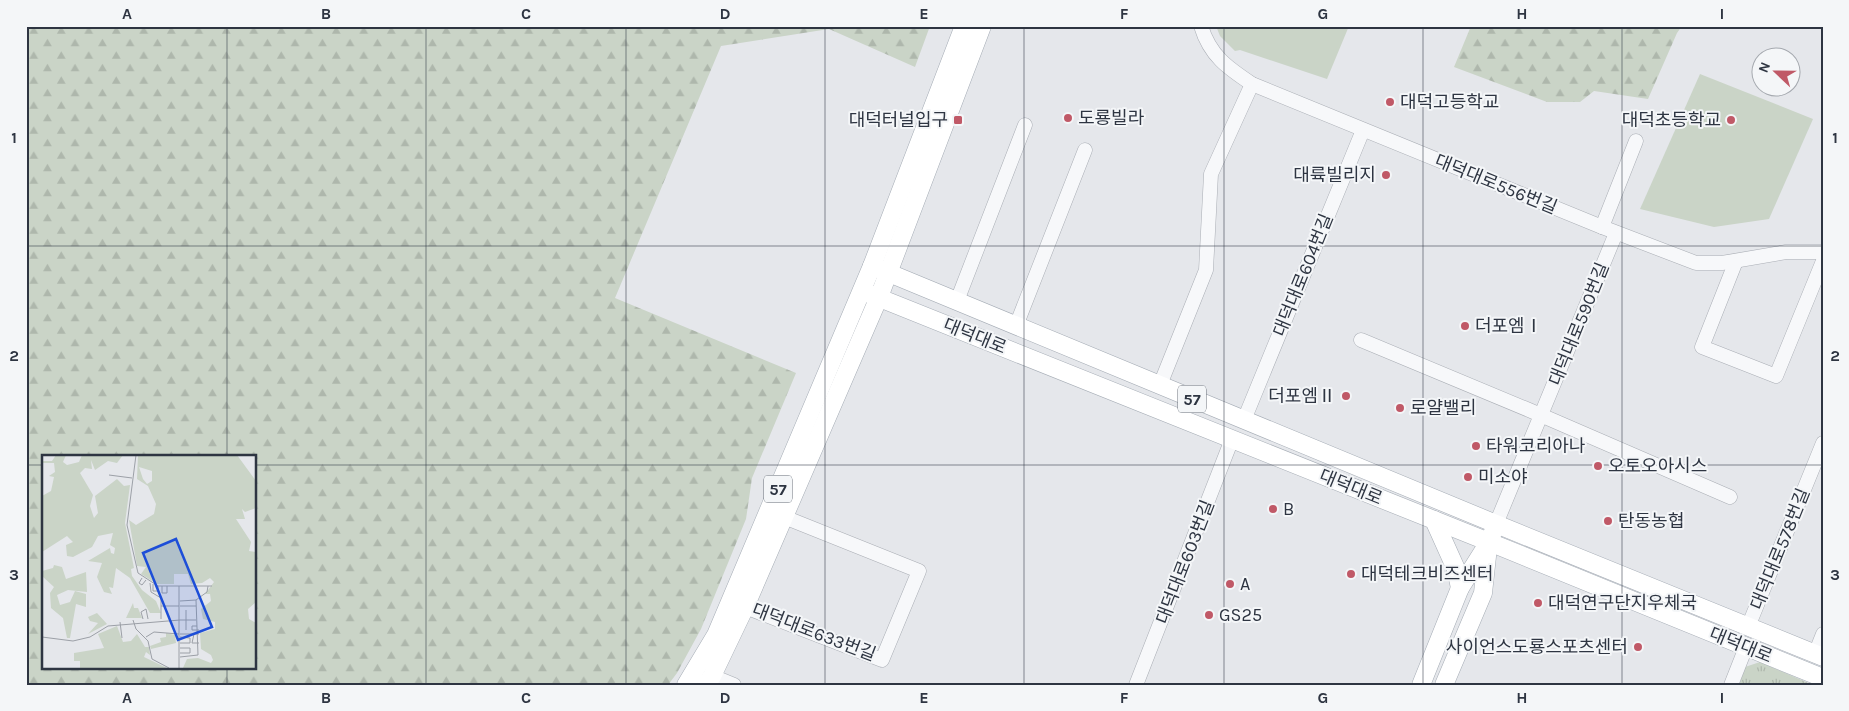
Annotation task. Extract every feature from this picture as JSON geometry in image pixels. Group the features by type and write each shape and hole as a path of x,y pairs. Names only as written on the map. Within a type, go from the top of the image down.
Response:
{"main road":[{"path":"872,266 964,26"},
{"path":"889,273 982,26"},
{"name":"대덕대로","path":"872,266 1496,524 1819,655"},
{"name":"57","path":"686,685 716,635 872,266"},
{"name":"57","path":"709,680 745,607 889,273"},
{"name":"대덕대로","path":"862,290 1823,678"},
{"path":"1434,520 1456,569 1460,588"},
{"path":"1421,685 1460,588 1489,542 1496,524"},
{"path":"1444,685 1483,593 1489,542"}],"street":[{"name":"대덕대로556번길","path":"1201,26 1215,56 1223,64 1252,84 1616,233 1696,263 1722,263 1786,252 1823,252"},
{"path":"1160,385 1206,270 1211,174 1252,84"},
{"name":"대덕대로","path":"957,301 1026,125"},
{"name":"대덕대로604번길","path":"1244,420 1363,130"},
{"path":"1602,227 1636,141"},
{"name":"대덕대로","path":"1016,326 1085,150"},
{"name":"대덕대로590번길","path":"1496,524 1616,233"},
{"path":"1736,260 1702,347 1776,376 1823,261"},
{"path":"1362,340 1730,496"},
{"name":"대덕대로603번길","path":"1136,685 1232,439"},
{"name":"대덕대로578번길","path":"1748,627 1823,443"},
{"name":"대덕대로633번길","path":"745,607 882,660 919,571 784,518"},
{"path":"1819,655 1823,634"},
{"path":"1731,685 1746,647"},
{"path":"709,680 734,685"}],"green space":[{"path":"26,26 930,26 915,67 829,29 721,46 615,298 796,373 752,478 746,519 701,629 677,673 668,685 26,685"},
{"path":"1216,26 1349,26 1327,79 1240,50 1235,51 1220,36"},
{"path":"1471,26 1682,26 1677,33 1648,99 1594,91 1580,102 1547,102 1454,67"},
{"path":"1700,74 1752,95 1752,98 1760,98 1813,119 1769,219 1714,227 1640,209"},
{"path":"1760,662 1813,685 1739,685 1745,667"}],"place":[{"name":"대덕고등학교","path":"1390,102"},
{"name":"도룡빌라","path":"1068,118"},
{"name":"대덕터널입구","path":"958,120"},
{"name":"대덕초등학교","path":"1731,120"},
{"name":"대륙빌리지","path":"1386,175"},
{"name":"더포엠Ⅰ","path":"1465,326"},
{"name":"더포엠Ⅱ","path":"1346,396"},
{"name":"로얄밸리","path":"1400,408"},
{"name":"타워코리아나","path":"1476,446"},
{"name":"오토오아시스","path":"1598,466"},
{"name":"미소야","path":"1468,477"},
{"name":"B","path":"1273,509"},
{"name":"탄동농협","path":"1608,521"},
{"name":"대덕테크비즈센터","path":"1351,574"},
{"name":"A","path":"1230,584"},
{"name":"대덕연구단지우체국","path":"1538,603"},
{"name":"GS25","path":"1209,615"},
{"name":"사이언스도룡스포츠센터","path":"1638,647"}]}
